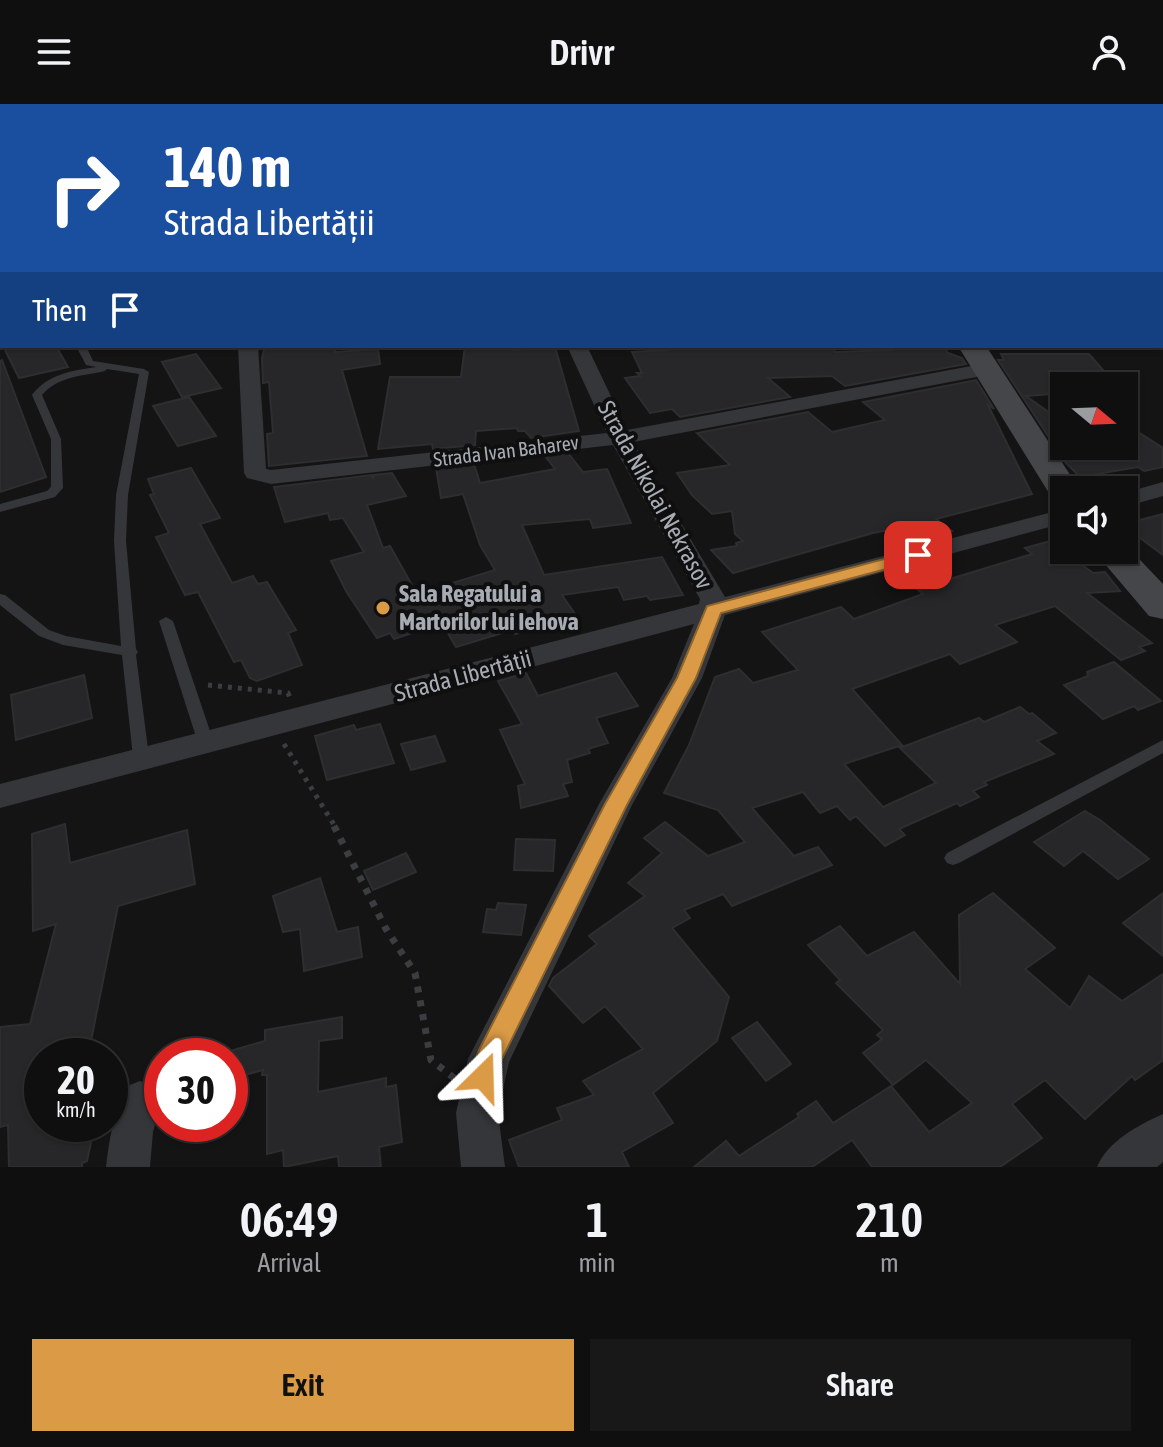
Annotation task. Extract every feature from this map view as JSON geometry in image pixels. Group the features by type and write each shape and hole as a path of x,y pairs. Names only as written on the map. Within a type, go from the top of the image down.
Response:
{"main road":[{"path":"979,358 1054,476"},
{"path":"1124,564 1163,607"}],"street":[{"name":"Strada Ivan Baharev","path":"248,348 254,465 255,473 260,476 361,468 620,438 979,358"},
{"name":"Strada Nikolai Nekrasov","path":"483,1167 475,1119 477,1096 489,1059 602,832 687,678 713,610 713,599 620,438 578,348"},
{"path":"1138,496 1163,489"},
{"name":"Strada Libertății","path":"0,796 1050,520"},
{"path":"128,1167 131,1132 140,1102"},
{"path":"1119,1167 1163,1136"}],"lane":[{"path":"82,348 89,363 144,372 122,495 120,541 133,703 141,757"},
{"path":"0,508 51,494 57,488 56,439 37,395 43,386 61,377 116,366"},
{"path":"0,598 44,633 63,640 131,652"},
{"path":"166,621 206,743"},
{"path":"953,858 1163,746"}],"path":[{"path":"187,683 288,693 286,723 386,929 415,973 431,1060 477,1096"}],"building":[{"path":"4,348 57,348 68,367 19,378"},
{"path":"264,348 336,348 335,352 378,349 380,364 342,370 367,456 269,466 267,434 273,433 269,382 263,383"},
{"path":"465,348 555,348 579,431 531,438 517,428 476,431 475,445 433,449 432,444 378,449 390,377 461,377"},
{"path":"834,348 835,352 944,348 948,353 962,358 966,364 845,386 832,376 768,378 790,397 680,417 672,409 650,413 625,378 642,373 632,352"},
{"path":"196,354 221,388 182,397 162,362"},
{"path":"1001,354 1089,354 1105,372 1050,372 1050,394 1026,396 1050,413 1050,439 998,360 1004,360"},
{"path":"0,361 46,477 0,492"},
{"path":"976,380 994,409 988,405 1032,494 936,519 952,531 925,538 910,526 873,533 733,573 711,550 737,546 736,543 743,541 735,534 732,511 712,514 692,495 677,473 730,465 697,433 808,412 832,432 885,420 863,402"},
{"path":"189,397 216,436 178,446 153,406"},
{"path":"1138,432 1163,448 1163,467 1144,471 1138,467 1079,476 1064,460 1138,460"},
{"path":"568,453 583,472 607,469 631,523 593,528 590,519 522,525 544,575 662,557 683,595 624,600 618,587 562,595 575,614 555,620 556,623 515,634 512,630 456,647 442,623 394,639 390,633 377,638 346,591 331,561 364,552 343,518 330,520 328,513 285,522 274,487 372,475 373,479 374,475 392,473 406,496 367,505 383,548 390,546 417,594 495,570 480,545 463,494 441,498 436,468 474,464 480,483 555,469 545,456"},
{"path":"191,468 220,518 200,524 232,583 253,576 258,584 267,582 296,630 288,633 302,665 257,681 250,678 241,660 234,662 198,592 185,595 156,537 169,533 150,495 154,494 148,479"},
{"path":"1163,514 1163,555 1138,536 1138,520"},
{"path":"1050,541 1050,564 1081,564 1093,573 1105,572 1120,591 1087,593 1152,643 1139,647 1145,651 1121,660 1055,606 995,625 1017,642 960,664 950,654 852,689 902,745 844,764 883,807 936,783 900,748 979,718 984,722 1020,707 1056,733 1037,741 1054,754 984,782 987,785 973,791 979,797 960,806 957,803 899,829 905,835 885,846 856,816 850,820 837,806 820,813 803,792 752,808 794,856 818,847 832,865 732,906 723,894 684,910 690,918 672,928 729,997 717,1041 653,1093 673,1123 622,1152 629,1167 519,1167 509,1140 562,1120 557,1108 594,1095 583,1081 643,1049 605,1006 583,1023 549,986 553,978 597,944 589,936 645,896 628,883 662,853 644,838 665,822 708,856 745,842 718,810 664,793 689,745 715,677 739,669 753,683 798,670 762,632 841,607 854,619 923,594 917,589 1032,554 1025,548"},
{"path":"1114,662 1161,701 1138,710 1134,706 1103,719 1064,685"},
{"path":"526,673 538,696 616,673 638,706 596,718 608,743 567,760 572,782 563,784 568,796 521,808 518,786 525,784 500,730 522,724 498,681"},
{"path":"84,675 92,718 16,740 11,695"},
{"path":"380,724 394,763 327,780 315,736 354,725 356,730"},
{"path":"435,736 445,761 411,770 401,744"},
{"path":"1085,811 1149,859 1118,879 1083,851 1064,866 1034,842"},
{"path":"65,824 70,863 187,830 195,884 118,906 92,1038 24,1038 24,1142 91,1142 87,1161 82,1163 82,1167 9,1167 8,1125 0,1127 0,1027 30,1024 56,924 33,931 32,834"},
{"path":"516,839 555,840 553,871 514,870"},
{"path":"406,853 416,872 373,890 364,871"},
{"path":"320,878 337,932 358,927 362,957 304,971 300,929 283,932 273,896"},
{"path":"993,893 1055,948 1025,969 1070,1008 1089,976 1122,1001 1163,974 1163,1060 1135,1080 1132,1076 1085,1119 1045,1080 1012,1104 1042,1138 1000,1167 872,1167 852,1140 812,1167 694,1167 726,1141 739,1156 799,1117 797,1114 816,1101 833,1123 891,1086 929,1132 972,1103 926,1060 893,1085 863,1053 882,1039 877,1035 883,1030 836,983 840,980 808,945 840,926 867,956 914,932 960,984 959,915"},
{"path":"1163,893 1163,956 1123,923"},
{"path":"498,903 526,905 521,935 483,932 487,909 496,910"},
{"path":"342,1017 342,1038 319,1041 318,1092 386,1078 386,1087 396,1085 402,1142 379,1147 381,1167 339,1167 338,1156 284,1167 283,1150 267,1154 267,1075 262,1075 263,1070 248,1074 248,1046 265,1041 265,1030"},
{"path":"757,1022 791,1064 766,1081 732,1038"}],"place":[{"name":"Sala Regatului a Martorilor lui Iehova","path":"383,608"}],"route":[{"path":"483,1077 489,1059 616,804 687,678 713,610 918,555"}]}
